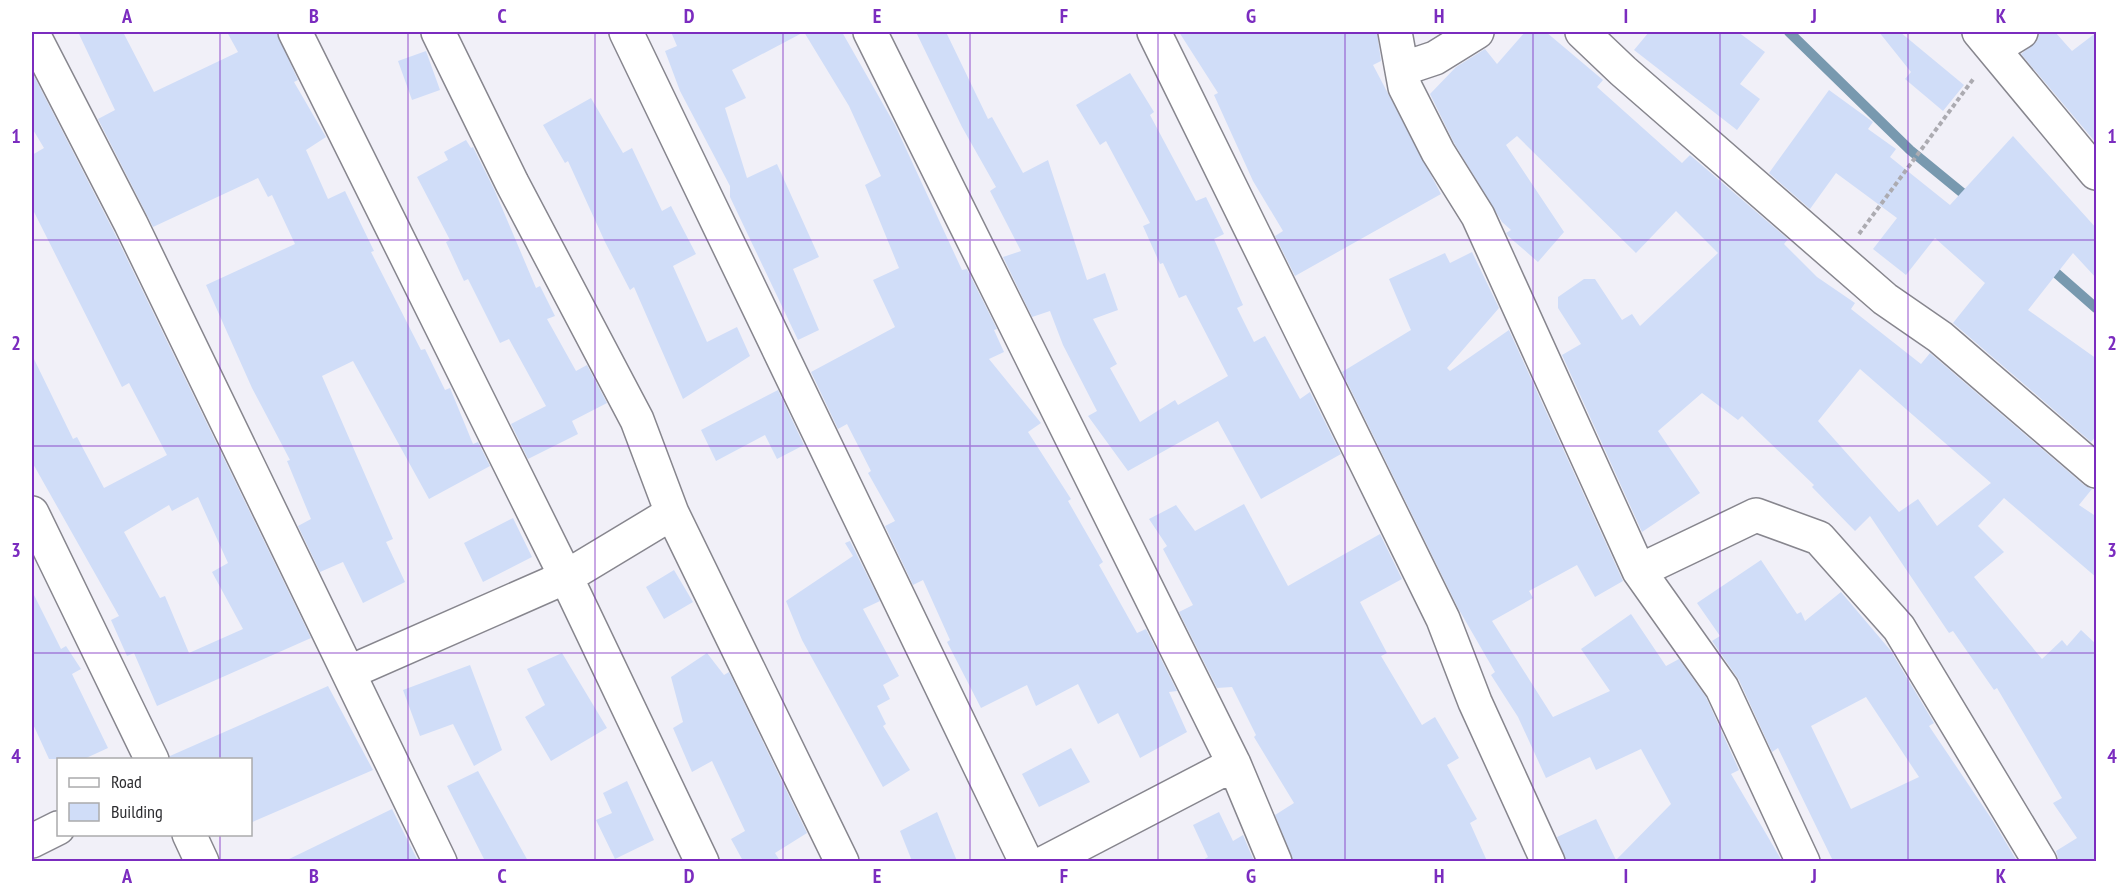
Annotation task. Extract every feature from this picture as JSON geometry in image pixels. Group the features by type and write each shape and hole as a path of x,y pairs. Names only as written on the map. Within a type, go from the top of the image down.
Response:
{"street":[{"path":"32,32 131,224 440,861"},
{"path":"295,32 566,577 702,861"},
{"path":"438,32 512,183 637,420 672,513 842,861"},
{"path":"626,32 1026,861"},
{"path":"870,32 1234,764 1275,861"},
{"path":"1154,32 1443,619 1475,702 1548,861"},
{"path":"1395,32 1405,87 1438,152 1478,216 1639,571 1722,688 1803,861"},
{"path":"1402,69 1435,58 1477,32"},
{"path":"1582,32 1623,71 1885,299 1940,337 2097,471"},
{"path":"1999,37 2097,173"},
{"path":"32,513 152,758"},
{"path":"350,672 566,577 672,513"},
{"path":"1639,571 1756,515 1819,538 1899,628 2040,861"},
{"path":"1046,861 1234,764"},
{"path":"32,841 57,828"},
{"path":"190,836 202,861"}],"path":[{"path":"1841,259 1925,145 1999,37"}],"building":[{"path":"78,32 123,32 154,92 238,52 227,32 276,32 298,80 294,82 326,137 306,150 328,199 345,191 374,251 371,252 421,350 425,349 445,390 450,388 473,444 478,442 490,466 429,499 353,361 322,376 393,539 386,542 405,582 363,603 343,562 320,572 298,526 311,519 287,461 290,460 252,388 206,285 295,244 272,195 268,197 258,178 153,227 98,119 115,110"},
{"path":"671,32 804,32 732,70 746,98 725,108 747,178 777,164 819,257 793,269 819,330 798,340 730,197 730,186 680,91 665,51 677,46"},
{"path":"804,32 842,32 895,125 962,270 967,269 997,329 994,330 1004,352 989,359 1041,423 1028,432 1071,499 1068,501 1103,562 1099,565 1137,633 1146,629 1177,691 1169,692 1187,732 1140,758 1118,713 1098,724 1078,684 1036,706 1027,685 981,708 947,642 950,640 923,580 913,585 885,526 895,521 868,473 871,471 847,424 838,429 811,372 895,327 873,280 899,268 865,185 881,176 849,106"},
{"path":"916,32 946,32 988,119 992,117 1023,173 1048,160 1087,280 1105,273 1118,310 1093,319 1117,364 1110,368 1140,422 1175,400 1178,405 1228,376 1186,295 1179,298 1163,263 1160,264 1143,226 1150,223 1106,141 1100,145 1076,105 1130,73 1154,112 1150,115 1196,201 1206,197 1224,234 1214,239 1243,305 1237,308 1254,342 1265,336 1300,399 1310,392 1341,454 1261,499 1218,421 1128,471 1088,416 1097,411 1063,345 1050,311 1032,317 1003,257 1021,251 990,191 996,187 962,127"},
{"path":"1179,32 1377,32 1381,61 1373,65 1441,194 1295,276 1275,236 1283,231 1253,181 1214,95 1218,93"},
{"path":"1525,32 1546,32 1603,80 1597,87 1682,163 1690,155 1788,239 1784,244 1817,277 1855,303 1851,309 1921,364 1930,353 2084,485 2092,489 2079,505 2097,517 2097,578 2004,498 1978,526 2004,552 1974,577 2042,659 2062,640 2067,646 2081,630 2097,645 2097,861 2059,861 2056,851 2077,838 2053,803 2062,798 1997,688 1994,690 1953,631 1949,633 1870,516 1855,531 1812,487 1814,485 1742,416 1738,420 1702,393 1658,431 1700,493 1642,532 1562,355 1581,344 1558,308 1558,297 1584,279 1595,279 1622,320 1632,314 1640,326 1718,253 1676,211 1636,253 1517,136 1506,145 1564,232 1538,262 1506,233 1511,230 1502,222 1454,143 1430,94 1456,67 1485,49 1497,64","holes":["1860,369 1991,483 1937,526 1918,499 1899,512 1818,421"]},
{"path":"1649,32 1738,32 1765,52 1740,84 1760,99 1737,130 1634,50"},
{"path":"1879,32 1900,32 1964,85 1943,111 1905,79 1911,72"},
{"path":"2040,32 2055,32 2072,51 2097,32 2097,144 2021,54 2037,41"},
{"path":"426,51 440,90 412,100 398,61"},
{"path":"32,72 114,232 311,638 157,706 134,653 127,656 111,620 119,616 32,462 32,355 73,439 77,437 104,488 167,455 129,383 122,387 32,208 32,155 44,148 32,128","holes":["198,497 228,563 212,572 243,629 189,653 165,596 160,598 124,532 169,505 172,511"]},
{"path":"1829,90 1873,122 1868,129 1896,149 1890,157 1950,205 2013,136 2097,229 2097,279 2073,253 2028,310 2097,359 2097,435 2091,442 1953,323 1985,283 1935,238 1906,275 1873,249 1897,218 1836,173 1810,209 1769,173"},
{"path":"591,98 623,153 632,148 662,211 671,206 696,254 673,266 707,342 737,327 750,356 683,399 634,287 630,290 568,161 565,163 543,125"},
{"path":"466,140 471,148 473,147 494,189 536,288 540,286 555,316 547,319 576,371 587,365 607,403 572,421 578,434 528,459 511,424 546,406 509,339 500,343 468,279 464,281 446,242 450,240 417,177 448,160 444,152"},
{"path":"1472,252 1499,308 1447,368 1450,371 1509,330 1623,581 1595,597 1577,565 1529,591 1533,598 1492,621 1553,717 1610,691 1581,649 1631,614 1666,666 1679,659 1706,697 1739,770 1731,774 1782,861 1566,861 1557,837 1596,819 1616,860 1671,804 1641,749 1596,770 1590,757 1546,778 1518,717 1491,675 1495,672 1458,608 1342,372 1411,330 1389,279 1445,253 1450,263"},
{"path":"778,390 804,445 777,459 765,435 716,461 701,430"},
{"path":"1244,504 1288,586 1380,534 1402,579 1360,602 1387,653 1381,656 1422,725 1435,717 1459,758 1447,765 1477,819 1470,823 1487,861 1293,861 1275,815 1294,803 1254,737 1256,735 1232,687 1217,688 1179,612 1193,605 1163,549 1167,546 1149,519 1176,505 1195,531"},
{"path":"513,518 532,557 483,582 464,543"},
{"path":"850,541 880,601 863,609 899,676 883,685 890,699 877,706 886,724 883,726 910,770 883,787 802,640 786,601 853,556 845,543"},
{"path":"1761,560 1797,614 1801,612 1805,621 1841,592 1891,651 1934,723 1929,726 2017,861 1833,861 1778,748 1772,752 1739,680 1712,641 1720,636 1697,603","holes":["1866,697 1919,777 1851,809 1811,726"]},
{"path":"674,570 693,602 664,619 646,587"},
{"path":"32,591 61,649 66,646 81,669 72,674 108,748 86,758 49,759 32,722"},
{"path":"562,653 607,728 551,761 525,717 545,705 527,669"},
{"path":"707,653 724,675 729,672 807,833 775,853 780,861 743,861 731,839 745,831 712,761 692,772 673,728 683,722 671,677"},
{"path":"470,665 502,750 474,766 453,724 420,736 403,690"},
{"path":"328,686 373,770 252,822 252,758 170,758 170,756"},
{"path":"1071,748 1090,782 1039,807 1022,774"},
{"path":"478,771 528,861 485,861 447,786"},
{"path":"627,781 654,840 615,859 596,820 612,813 603,793"},
{"path":"392,809 418,861 285,861"},
{"path":"937,812 957,861 912,861 900,831"},
{"path":"1219,812 1233,841 1243,835 1254,861 1201,861 1208,857 1193,825"}],"waterway":[{"path":"1789,32 1910,150 1971,200"},
{"path":"2047,265 2096,308"}]}
